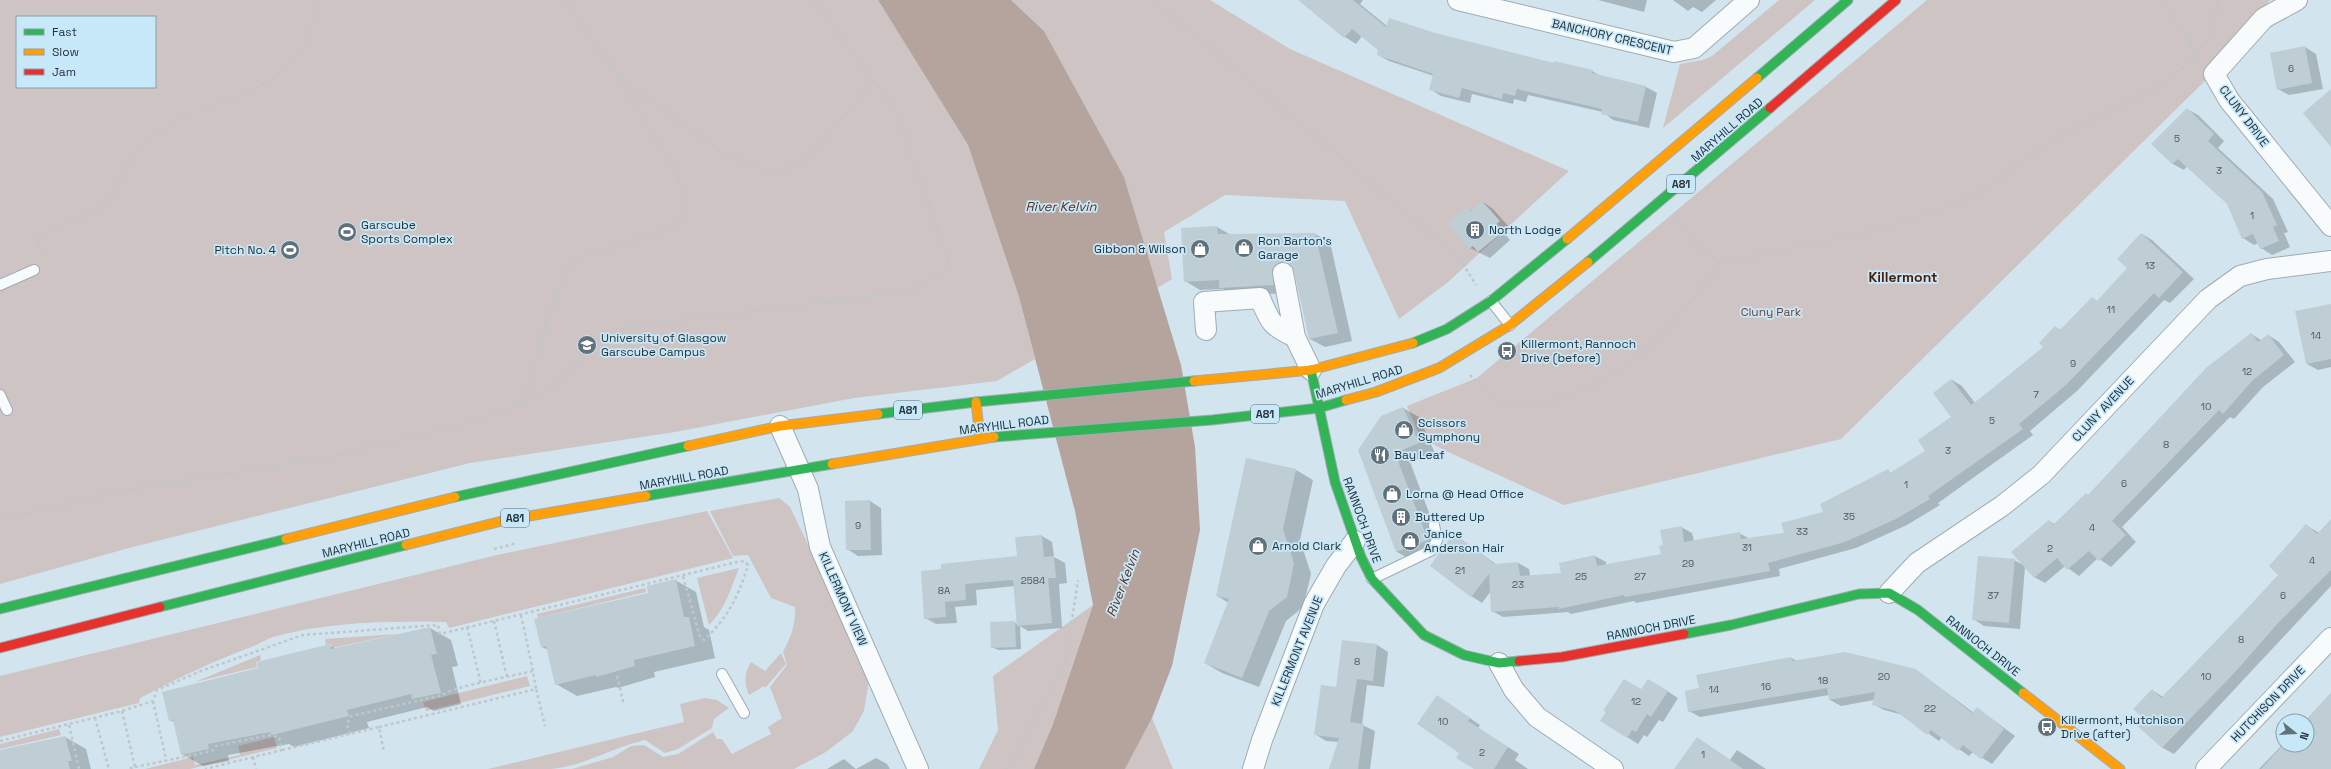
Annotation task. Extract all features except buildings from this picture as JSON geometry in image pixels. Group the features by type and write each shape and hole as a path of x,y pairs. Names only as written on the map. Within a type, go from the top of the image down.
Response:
{"main road":[{"name":"MARYHILL ROAD","path":"0,609 500,486 780,426 976,402 1311,370 1407,346 1447,329 1491,301 1629,187 1848,0"},
{"name":"MARYHILL ROAD","path":"0,648 506,520 980,438 1040,432 1212,420 1319,408 1376,392 1458,358 1510,325 1665,198 1896,0"},
{"name":"RANNOCH DRIVE","path":"1311,370 1335,482 1355,541 1372,579 1424,635 1464,655 1499,663 1562,657 1731,626 1859,594 1889,593 1918,610 2120,769"},
{"path":"976,402 980,438"}],"street":[{"name":"BANCHORY CRESCENT","path":"1458,0 1674,52 1694,48 1749,0"},
{"name":"CLUNY DRIVE","path":"2297,0 2264,18 2214,74 2229,100 2331,226"},
{"name":"CLUNY AVENUE","path":"1889,593 1917,563 2002,506 2041,475 2208,299 2240,276 2267,269 2331,261"},
{"path":"1283,273 1295,337 1311,370"},
{"path":"1206,330 1204,302 1260,298 1270,322 1280,330 1295,337"},
{"name":"KILLERMONT VIEW","path":"780,426 801,470 808,489 820,547 918,769"},
{"name":"KILLERMONT AVENUE","path":"1253,769 1262,740 1314,604 1336,566 1355,541"},
{"name":"HUTCHISON DRIVE","path":"2206,769 2331,638"},
{"path":"1499,663 1514,690 1536,717 1613,769"}],"lane":[{"path":"0,285 34,270"},
{"path":"1491,301 1510,325"},
{"path":"0,395 7,410"},
{"path":"1372,579 1432,550 1437,540 1434,525"},
{"path":"722,674 744,714"}],"path":[{"path":"34,270 34,258 43,253 36,237 110,203 114,187 126,168 143,147 164,128 274,78 294,60 310,34 316,0"},
{"path":"523,404 548,321 570,261 661,232 677,222 683,214 683,194 676,174 619,77 565,0"},
{"path":"0,520 112,493 334,456 461,425 523,404 551,388 589,350 610,334 632,326 855,299 912,289 951,269 897,113 814,0"},
{"path":"1152,0 1458,256 1479,290 1491,301"},
{"path":"2160,0 2189,38 2195,57"},
{"path":"1458,358 1476,382 1501,401 1518,405 1542,404 1588,388 1622,368 1646,349 1673,322 1722,263 1874,232 1955,204 1996,183 2024,160 2063,134 2159,86 2195,57 2212,33 2219,0"},
{"path":"619,77 716,149 770,172 803,164 874,81"},
{"path":"1673,216 1703,251 1722,263"},
{"path":"166,759 153,701 158,690 201,670 303,635 438,624 440,634 744,561 748,565 739,594 726,618 704,640 700,637 684,576"},
{"path":"1006,769 1019,751 1066,660 1078,580"},
{"path":"521,615 545,726"},
{"path":"494,621 507,677"},
{"path":"467,627 481,684"},
{"path":"350,734 348,724 351,716 443,695 446,692 533,671"},
{"path":"617,676 624,705"},
{"path":"205,769 536,689"},
{"path":"0,741 69,725 153,701"},
{"path":"122,711 135,767"},
{"path":"95,718 108,769"},
{"path":"69,725 79,769"},
{"path":"379,727 384,752"},
{"path":"128,769 166,759 182,758 212,751 216,746 269,735 279,737 282,750"},
{"path":"253,757 256,769"}],"green space":[{"name":"University of Glasgow Garscube Campus","path":"0,0 878,0 968,145 1019,297 1035,359 997,381 854,398 675,432 470,463 129,548 0,584"},
{"path":"1011,0 1210,0 1290,49 1569,171 1448,282 1399,319 1345,201 1225,195 1164,232 1172,279 1157,288 1124,177 1044,31"},
{"path":"1779,0 1815,0 1663,128 1680,64 1703,60 1712,56"},
{"name":"Cluny Park","path":"1927,0 2270,0 2216,70 1841,439 1564,505 1446,451 1420,437 1407,406 1477,378"},
{"path":"779,498 790,507 870,674 864,711 853,731 826,752 794,769 572,769 613,757 631,746 644,745 663,757 678,754 713,732 717,739 722,739 732,754 771,734 768,727 782,718 770,687 787,665 783,652 795,619 795,607 771,598 748,555 733,556 710,511"},
{"path":"707,511 733,558 449,628 446,622 381,622 337,625 294,632 271,638 196,670 140,698 139,703 0,737 0,676 497,555"},
{"path":"739,568 723,606 715,619 709,625 697,578"},
{"path":"645,588 646,592 538,618 537,614"},
{"path":"1093,605 1053,724 1034,769 979,769 998,730 993,676"},
{"path":"397,634 332,648 331,644 326,645 325,639"},
{"path":"781,653 786,664 765,688 764,686 749,695 746,687 746,678 747,670 751,662 765,671"},
{"path":"260,655 261,660 256,662 257,667 195,682"},
{"path":"527,676 530,686 426,711 423,702"},
{"path":"705,698 717,700 729,708 714,719 712,728 678,749 665,753 645,740 563,767 551,769 488,769 684,722 680,704"},
{"path":"1152,718 1173,769 1125,769"},
{"path":"59,729 61,735 0,749 0,744"},
{"path":"274,737 277,748 190,769 145,769 193,757 195,765 240,755 238,746"}],"water":[{"name":"River Kelvin","path":"878,0 1011,0 1044,31 1124,177 1181,365 1195,447 1200,530 1172,666 1152,718 1125,769 1034,769 1053,724 1093,605 1075,511 1019,297 968,145"}],"traffic: fast":[{"path":"1757,78 1848,0"},
{"path":"1588,262 1770,108"},
{"path":"1413,343 1447,329 1491,301 1567,239"},
{"path":"1311,370 1335,482 1361,557 1372,579 1424,635 1464,655 1499,663 1519,661"},
{"path":"878,414 976,402 1194,381"},
{"path":"994,437 1212,420 1319,408 1346,400"},
{"path":"455,497 688,446"},
{"path":"646,496 832,464"},
{"path":"0,609 286,539"},
{"path":"160,607 406,545"},
{"path":"1684,634 1731,625 1859,594 1889,593 1918,610 2023,693"}],"traffic: slow":[{"path":"1567,239 1757,78"},
{"path":"1346,400 1376,392 1439,368 1510,325 1588,262"},
{"path":"1194,381 1311,370 1413,343"},
{"path":"976,402 980,438"},
{"path":"688,446 780,426 878,414"},
{"path":"832,464 994,437"},
{"path":"406,545 506,520 646,496"},
{"path":"286,539 455,497"},
{"path":"2023,693 2120,769"}],"traffic: jam":[{"path":"1770,108 1896,0"},
{"path":"0,648 160,607"},
{"path":"1519,661 1562,657 1684,634"}],"place":[{"name":"North Lodge","path":"1475,230"},
{"name":"Garscube Sports Complex","path":"347,232"},
{"name":"Ron Barton's Garage","path":"1244,248"},
{"name":"Gibbon & Wilson","path":"1200,249"},
{"name":"Pitch No. 4","path":"290,250"},
{"name":"University of Glasgow Garscube Campus","path":"587,345"},
{"name":"Killermont, Rannoch Drive (before)","path":"1507,351"},
{"name":"Scissors Symphony","path":"1404,430"},
{"name":"Bay Leaf","path":"1380,455"},
{"name":"Lorna @ Head Office","path":"1392,494"},
{"name":"Buttered Up","path":"1401,517"},
{"name":"Janice Anderson Hair","path":"1410,541"},
{"name":"Arnold Clark","path":"1258,546"},
{"name":"Killermont, Hutchison Drive (after)","path":"2047,727"}],"district":[{"name":"Killermont","path":"1903,277"}]}
